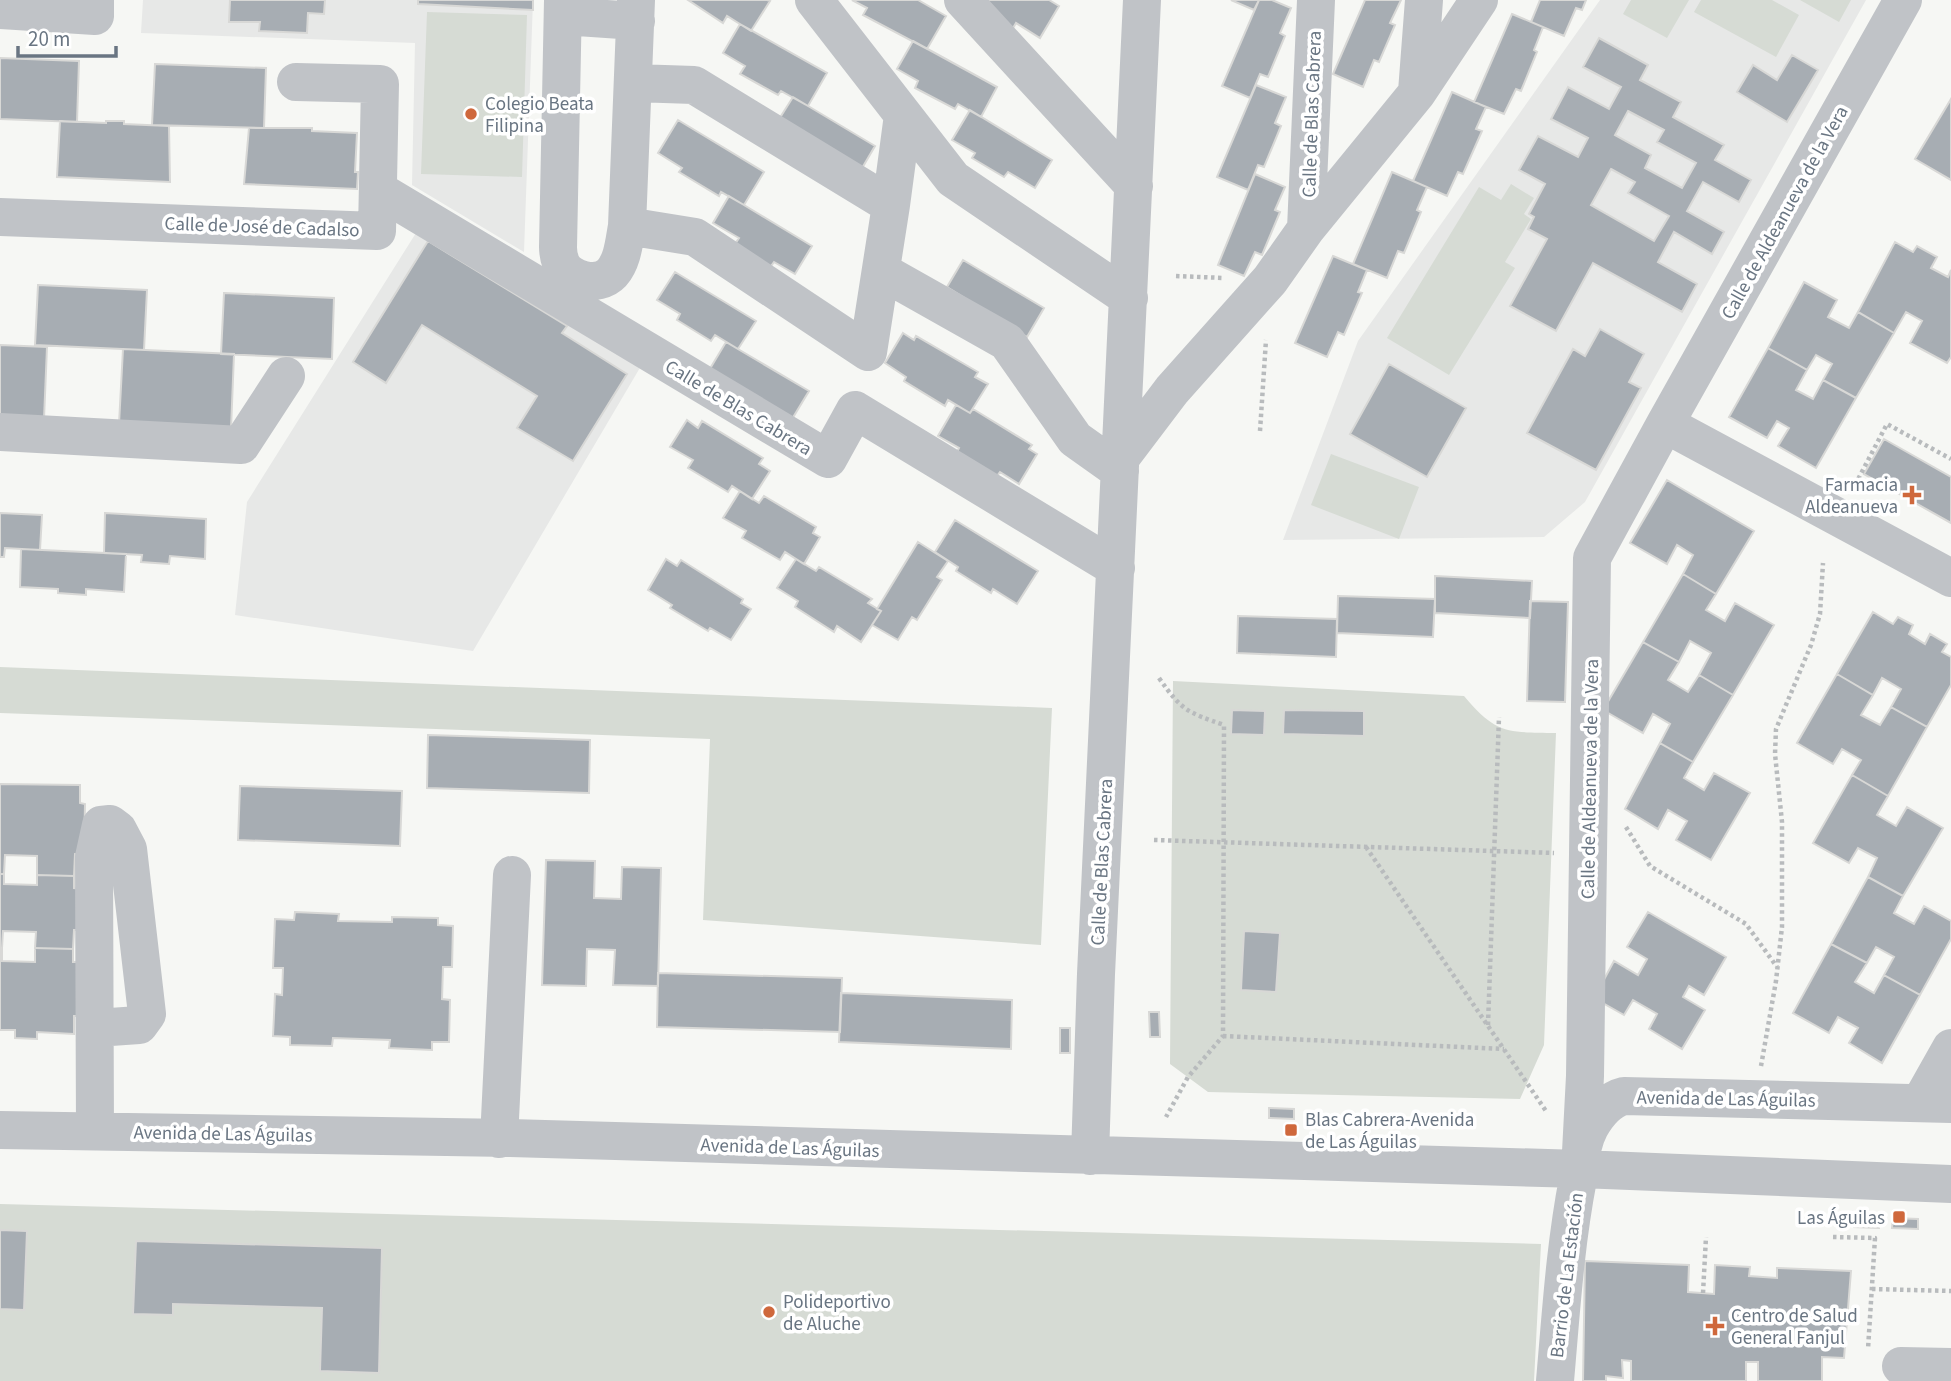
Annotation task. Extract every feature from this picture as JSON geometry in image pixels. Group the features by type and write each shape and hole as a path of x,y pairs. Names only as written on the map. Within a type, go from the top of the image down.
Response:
{"street":[{"path":"14,7 95,16 96,0"},
{"path":"814,0 953,179 1129,298"},
{"path":"963,0 1134,186"},
{"name":"Calle de Blas Cabrera","path":"1306,229 1316,0"},
{"path":"1417,93 1423,0"},
{"name":"Calle de Blas Cabrera","path":"1121,463 1172,390 1270,280 1306,229 1417,93 1479,0"},
{"name":"Calle de Aldeanueva de la Vera","path":"1580,1160 1585,1076 1592,558 1903,0"},
{"name":"Calle de Blas Cabrera","path":"1090,1156 1096,960 1134,186 1135,4"},
{"path":"563,8 636,10 627,226 622,253 612,272 602,279 589,281 573,277 561,264 558,247 563,8"},
{"name":"Calle de José de Cadalso","path":"0,217 377,231 380,84 296,82"},
{"path":"634,83 694,85 891,205"},
{"path":"903,115 868,352 855,411 1116,568"},
{"name":"Calle de Blas Cabrera","path":"378,190 828,460 855,411"},
{"path":"627,226 695,237 868,352"},
{"path":"881,271 1007,342 1075,439 1121,463"},
{"path":"0,432 241,445 286,376"},
{"path":"1665,424 1951,578"},
{"path":"499,1139 512,875"},
{"path":"95,1130 96,1028"},
{"name":"Avenida de Las Águilas","path":"1580,1160 1590,1128 1606,1104 1613,1099 1624,1096 1936,1103 1951,1048"},
{"name":"Avenida de Las Águilas","path":"0,1130 499,1139 1090,1156 1580,1160 1951,1184"},
{"name":"Barrio de La Estación","path":"1555,1381 1568,1230 1580,1160"},
{"path":"1885,1360 1951,1367"}],"path":[{"path":"1260,431 1266,335"},
{"path":"1850,494 1887,424 1951,459"},
{"path":"1759,1077 1777,968 1784,889 1782,822 1775,754 1776,729 1820,614 1823,562"},
{"path":"1159,678 1176,703 1186,710 1224,725 1223,1036 1188,1077 1166,1117"},
{"path":"1488,1026 1499,717"},
{"path":"1623,823 1650,866 1746,923 1777,968"},
{"path":"1154,840 1562,854"},
{"path":"1366,847 1548,1115"},
{"path":"1223,1036 1504,1049"},
{"path":"1703,1293 1706,1237"},
{"path":"1833,1237 1875,1238 1872,1289 1885,1360"},
{"path":"1872,1289 1951,1290"}],"shaded area":[{"name":"Colegio Beata Filipina","path":"143,0 533,0 524,252 412,185 415,43 141,33"},
{"path":"1600,0 1866,0 1585,502 1544,537 1283,540 1358,341"},
{"path":"1631,0 1689,0 1667,38 1623,14"},
{"path":"1701,0 1772,0 1799,15 1776,57 1694,12"},
{"path":"1800,0 1851,0 1839,22"},
{"path":"427,12 527,15 522,177 421,174"},
{"path":"1511,184 1534,198 1524,214 1531,219 1505,262 1515,268 1449,375 1387,338 1479,187 1501,200"},
{"path":"421,225 641,366 473,651 235,615 247,502"},
{"path":"1331,454 1419,487 1399,539 1311,505"},
{"path":"0,667 1052,708 1041,945 703,920 710,739 0,713"},
{"path":"1173,681 1464,696 1485,718 1504,729 1556,733 1544,1045 1520,1099 1208,1092 1170,1064"},
{"name":"Polideportivo de Aluche","path":"0,1204 1541,1244 1534,1381 0,1381"}],"building":[{"path":"230,0 325,0 324,14 308,13 307,33 259,31 260,22 229,22"},
{"path":"418,0 533,0 533,10 418,4"},
{"path":"688,0 770,1 751,31 727,16 723,23"},
{"path":"852,0 918,0 946,16 927,49 863,15 867,8"},
{"path":"980,0 1049,0 1059,6 1040,38 1016,23 1013,28"},
{"path":"1231,0 1259,0 1254,10"},
{"path":"1259,0 1272,0 1291,8 1280,33 1285,36 1268,77 1260,74 1250,98 1222,86"},
{"path":"1365,0 1401,0 1390,23 1395,25 1379,62 1374,60 1363,87 1333,74"},
{"path":"1540,0 1586,0 1582,10 1576,8 1564,36 1531,22"},
{"path":"1512,14 1543,27 1534,50 1537,52 1521,91 1516,89 1504,114 1474,102"},
{"path":"740,24 827,73 808,106 781,91 778,95 740,74 745,66 723,53"},
{"path":"1599,38 1648,65 1640,80 1681,102 1673,117 1724,145 1715,160 1751,180 1739,202 1703,182 1687,211 1724,232 1712,254 1674,232 1658,262 1697,284 1682,312 1593,263 1556,331 1510,306 1547,239 1528,229 1534,217 1529,214 1545,184 1519,170 1538,136 1578,157 1588,138 1551,119 1568,87 1609,109 1621,87 1583,67","holes":["1628,111 1664,130 1657,142 1696,163 1682,188 1645,168 1651,155 1615,135","1611,169 1635,182 1628,193 1669,216 1654,241 1591,205"]},
{"path":"913,41 997,87 981,117 958,104 955,109 915,88 918,81 897,69"},
{"path":"1792,55 1818,70 1787,122 1737,92 1753,65 1777,80"},
{"path":"0,58 79,61 77,122 0,119"},
{"path":"155,64 266,68 264,128 152,125"},
{"path":"1256,85 1286,97 1275,123 1281,126 1264,167 1258,165 1248,190 1217,177"},
{"path":"1452,92 1486,107 1476,129 1482,131 1463,174 1458,172 1447,196 1413,181"},
{"path":"793,97 875,146 858,175 776,124"},
{"path":"1951,99 1951,180 1915,159"},
{"path":"970,110 1052,160 1035,188 1008,172 1004,177 972,158 975,153 952,140"},
{"path":"678,120 764,172 744,205 721,192 719,196 679,172 682,168 658,153"},
{"path":"60,121 124,121 124,124 169,126 170,182 57,177"},
{"path":"249,128 312,128 312,131 357,133 357,189 244,184"},
{"path":"1392,172 1427,187 1417,210 1421,212 1404,253 1398,251 1387,278 1353,264"},
{"path":"1255,174 1285,187 1275,210 1280,212 1262,255 1255,252 1244,276 1218,265"},
{"path":"729,196 812,246 795,274 774,262 769,269 733,247 739,238 713,223"},
{"path":"428,241 567,326 562,333 627,374 573,461 517,428 537,396 422,325 386,383 353,362"},
{"path":"1895,242 1913,252 1917,246 1937,257 1931,268 1948,277 1951,270 1951,357 1947,363 1910,343 1922,321 1906,312 1894,333 1858,312"},
{"path":"1333,256 1367,270 1358,292 1362,293 1344,335 1338,332 1327,357 1295,343"},
{"path":"963,260 1044,308 1027,337 947,287"},
{"path":"675,272 756,321 738,349 715,335 711,341 677,320 680,314 657,300"},
{"path":"1804,282 1837,300 1828,317 1849,328 1858,312 1894,333 1856,398 1823,380 1832,364 1816,355 1807,370 1768,348"},
{"path":"38,285 147,290 144,350 35,345"},
{"path":"224,293 334,298 332,359 221,354"},
{"path":"1600,329 1644,354 1629,382 1641,388 1596,470 1527,433 1573,349 1585,356"},
{"path":"903,333 914,340 916,336 978,372 975,377 988,384 970,413 948,400 945,406 904,381 906,377 885,363"},
{"path":"726,342 809,391 789,424 708,372"},
{"path":"0,345 47,347 44,419 0,418"},
{"path":"1768,348 1807,370 1796,390 1813,399 1823,380 1856,398 1816,468 1778,446 1789,428 1777,421 1767,438 1729,417"},
{"path":"123,349 234,354 231,429 119,424"},
{"path":"1389,364 1466,408 1427,477 1350,434"},
{"path":"956,405 970,413 973,409 1032,445 1029,449 1037,454 1019,484 1000,472 997,476 957,452 959,448 938,436"},
{"path":"687,420 698,428 702,421 763,458 759,464 770,471 752,499 732,486 728,492 688,468 693,460 670,447"},
{"path":"1884,439 1951,477 1951,523 1864,474"},
{"path":"1667,480 1754,531 1716,594 1683,574 1693,555 1677,545 1667,564 1630,543"},
{"path":"740,491 759,503 764,496 816,527 813,533 820,537 804,564 785,552 780,560 742,538 746,531 723,518"},
{"path":"0,513 42,515 40,550 5,548 4,557 0,557"},
{"path":"105,513 206,519 205,559 170,556 169,564 141,562 142,555 104,553"},
{"path":"955,520 1038,571 1017,604 993,589 991,593 956,571 958,567 935,552"},
{"path":"918,542 948,561 937,577 942,580 917,620 912,617 898,640 872,625 881,611 877,609"},
{"path":"21,549 126,554 124,592 86,589 86,595 58,593 58,589 20,587"},
{"path":"666,559 677,566 681,560 743,599 741,603 751,609 731,640 710,628 708,631 670,608 672,605 648,590"},
{"path":"796,559 816,571 819,567 872,599 868,603 881,611 861,642 837,626 834,632 795,607 798,601 777,588"},
{"path":"1683,574 1716,594 1706,610 1725,621 1735,603 1774,625 1733,695 1699,675 1711,653 1690,641 1679,662 1643,642"},
{"path":"1435,576 1532,581 1530,618 1435,613"},
{"path":"1338,596 1435,599 1433,637 1337,633"},
{"path":"1530,601 1568,602 1565,702 1527,701"},
{"path":"1873,612 1893,624 1898,617 1913,625 1909,634 1925,644 1930,634 1947,644 1942,652 1951,657 1951,685 1927,727 1891,707 1901,689 1882,678 1873,695 1837,674"},
{"path":"1238,616 1337,619 1336,657 1237,653"},
{"path":"1643,642 1679,662 1668,680 1688,692 1699,675 1733,695 1693,762 1660,743 1670,724 1653,714 1643,733 1603,710"},
{"path":"1837,674 1873,695 1861,715 1880,725 1891,707 1927,727 1888,796 1852,775 1861,760 1842,749 1833,764 1797,743"},
{"path":"1232,710 1265,711 1264,735 1231,734"},
{"path":"1284,710 1364,711 1364,736 1283,734"},
{"path":"428,735 590,740 589,793 427,788"},
{"path":"1660,743 1693,762 1684,778 1704,790 1714,773 1750,793 1711,860 1676,840 1687,821 1668,810 1658,829 1625,809"},
{"path":"1852,775 1888,796 1877,815 1896,826 1907,807 1943,828 1903,896 1868,877 1877,858 1858,848 1849,863 1813,843"},
{"path":"0,784 80,785 80,803 85,804 84,855 75,854 74,876 37,875 37,856 5,855 4,874 0,874"},
{"path":"240,786 402,791 400,846 238,840"},
{"path":"546,860 595,861 594,898 621,899 622,867 661,868 658,986 613,985 615,950 587,949 586,986 542,985"},
{"path":"0,874 4,874 4,884 37,885 37,875 74,876 74,888 83,889 82,930 74,930 73,949 35,948 36,932 3,931 0,948"},
{"path":"1868,877 1903,896 1894,913 1914,924 1924,906 1951,921 1951,939 1920,995 1884,975 1894,957 1876,947 1867,963 1831,944"},
{"path":"295,912 339,914 338,921 392,922 392,917 438,918 438,925 453,926 452,967 443,967 442,999 450,1000 449,1042 432,1042 432,1050 389,1048 390,1040 333,1038 332,1046 290,1045 290,1037 273,1036 275,994 282,995 283,968 273,968 275,919 294,920"},
{"path":"1648,912 1726,957 1704,995 1689,986 1683,997 1705,1010 1682,1049 1649,1029 1657,1014 1633,1000 1624,1015 1594,998 1614,961 1638,975 1647,959 1627,947"},
{"path":"1244,931 1280,933 1276,992 1241,990"},
{"path":"1831,944 1867,963 1855,982 1874,993 1884,975 1920,995 1882,1063 1849,1043 1858,1028 1838,1017 1829,1033 1793,1013"},
{"path":"0,948 2,961 35,962 35,948 73,949 73,962 84,962 82,1016 74,1016 74,1034 37,1032 37,1039 15,1038 15,1030 0,1030"},
{"path":"658,973 842,978 840,1032 657,1027"},
{"path":"841,993 1012,1000 1011,1049 839,1042"},
{"path":"1149,1012 1159,1012 1160,1037 1150,1037"},
{"path":"1060,1028 1070,1028 1070,1053 1060,1053"},
{"path":"1269,1108 1294,1109 1294,1119 1269,1118"},
{"path":"1854,1217 1880,1218 1879,1228 1854,1227"},
{"path":"1893,1218 1918,1219 1918,1229 1892,1228"},
{"path":"0,1230 27,1231 24,1310 0,1309"},
{"path":"136,1241 382,1248 379,1373 320,1371 322,1308 173,1304 173,1315 133,1314"},
{"name":"Centro de Salud General Fanjul","path":"1585,1261 1689,1265 1688,1292 1714,1294 1715,1265 1750,1267 1749,1276 1777,1278 1777,1268 1851,1271 1844,1358 1822,1357 1822,1381 1758,1381 1758,1362 1746,1362 1746,1381 1631,1381 1631,1361 1622,1360 1623,1378 1606,1376 1606,1381 1583,1381"}],"place":[{"name":"Colegio Beata Filipina","path":"471,114"},
{"name":"Farmacia Aldeanueva","path":"1912,495"},
{"name":"Blas Cabrera-Avenida de Las Águilas","path":"1291,1130"},
{"name":"Las Águilas","path":"1899,1217"},
{"name":"Polideportivo de Aluche","path":"769,1312"},
{"name":"Centro de Salud General Fanjul","path":"1715,1326"}]}
